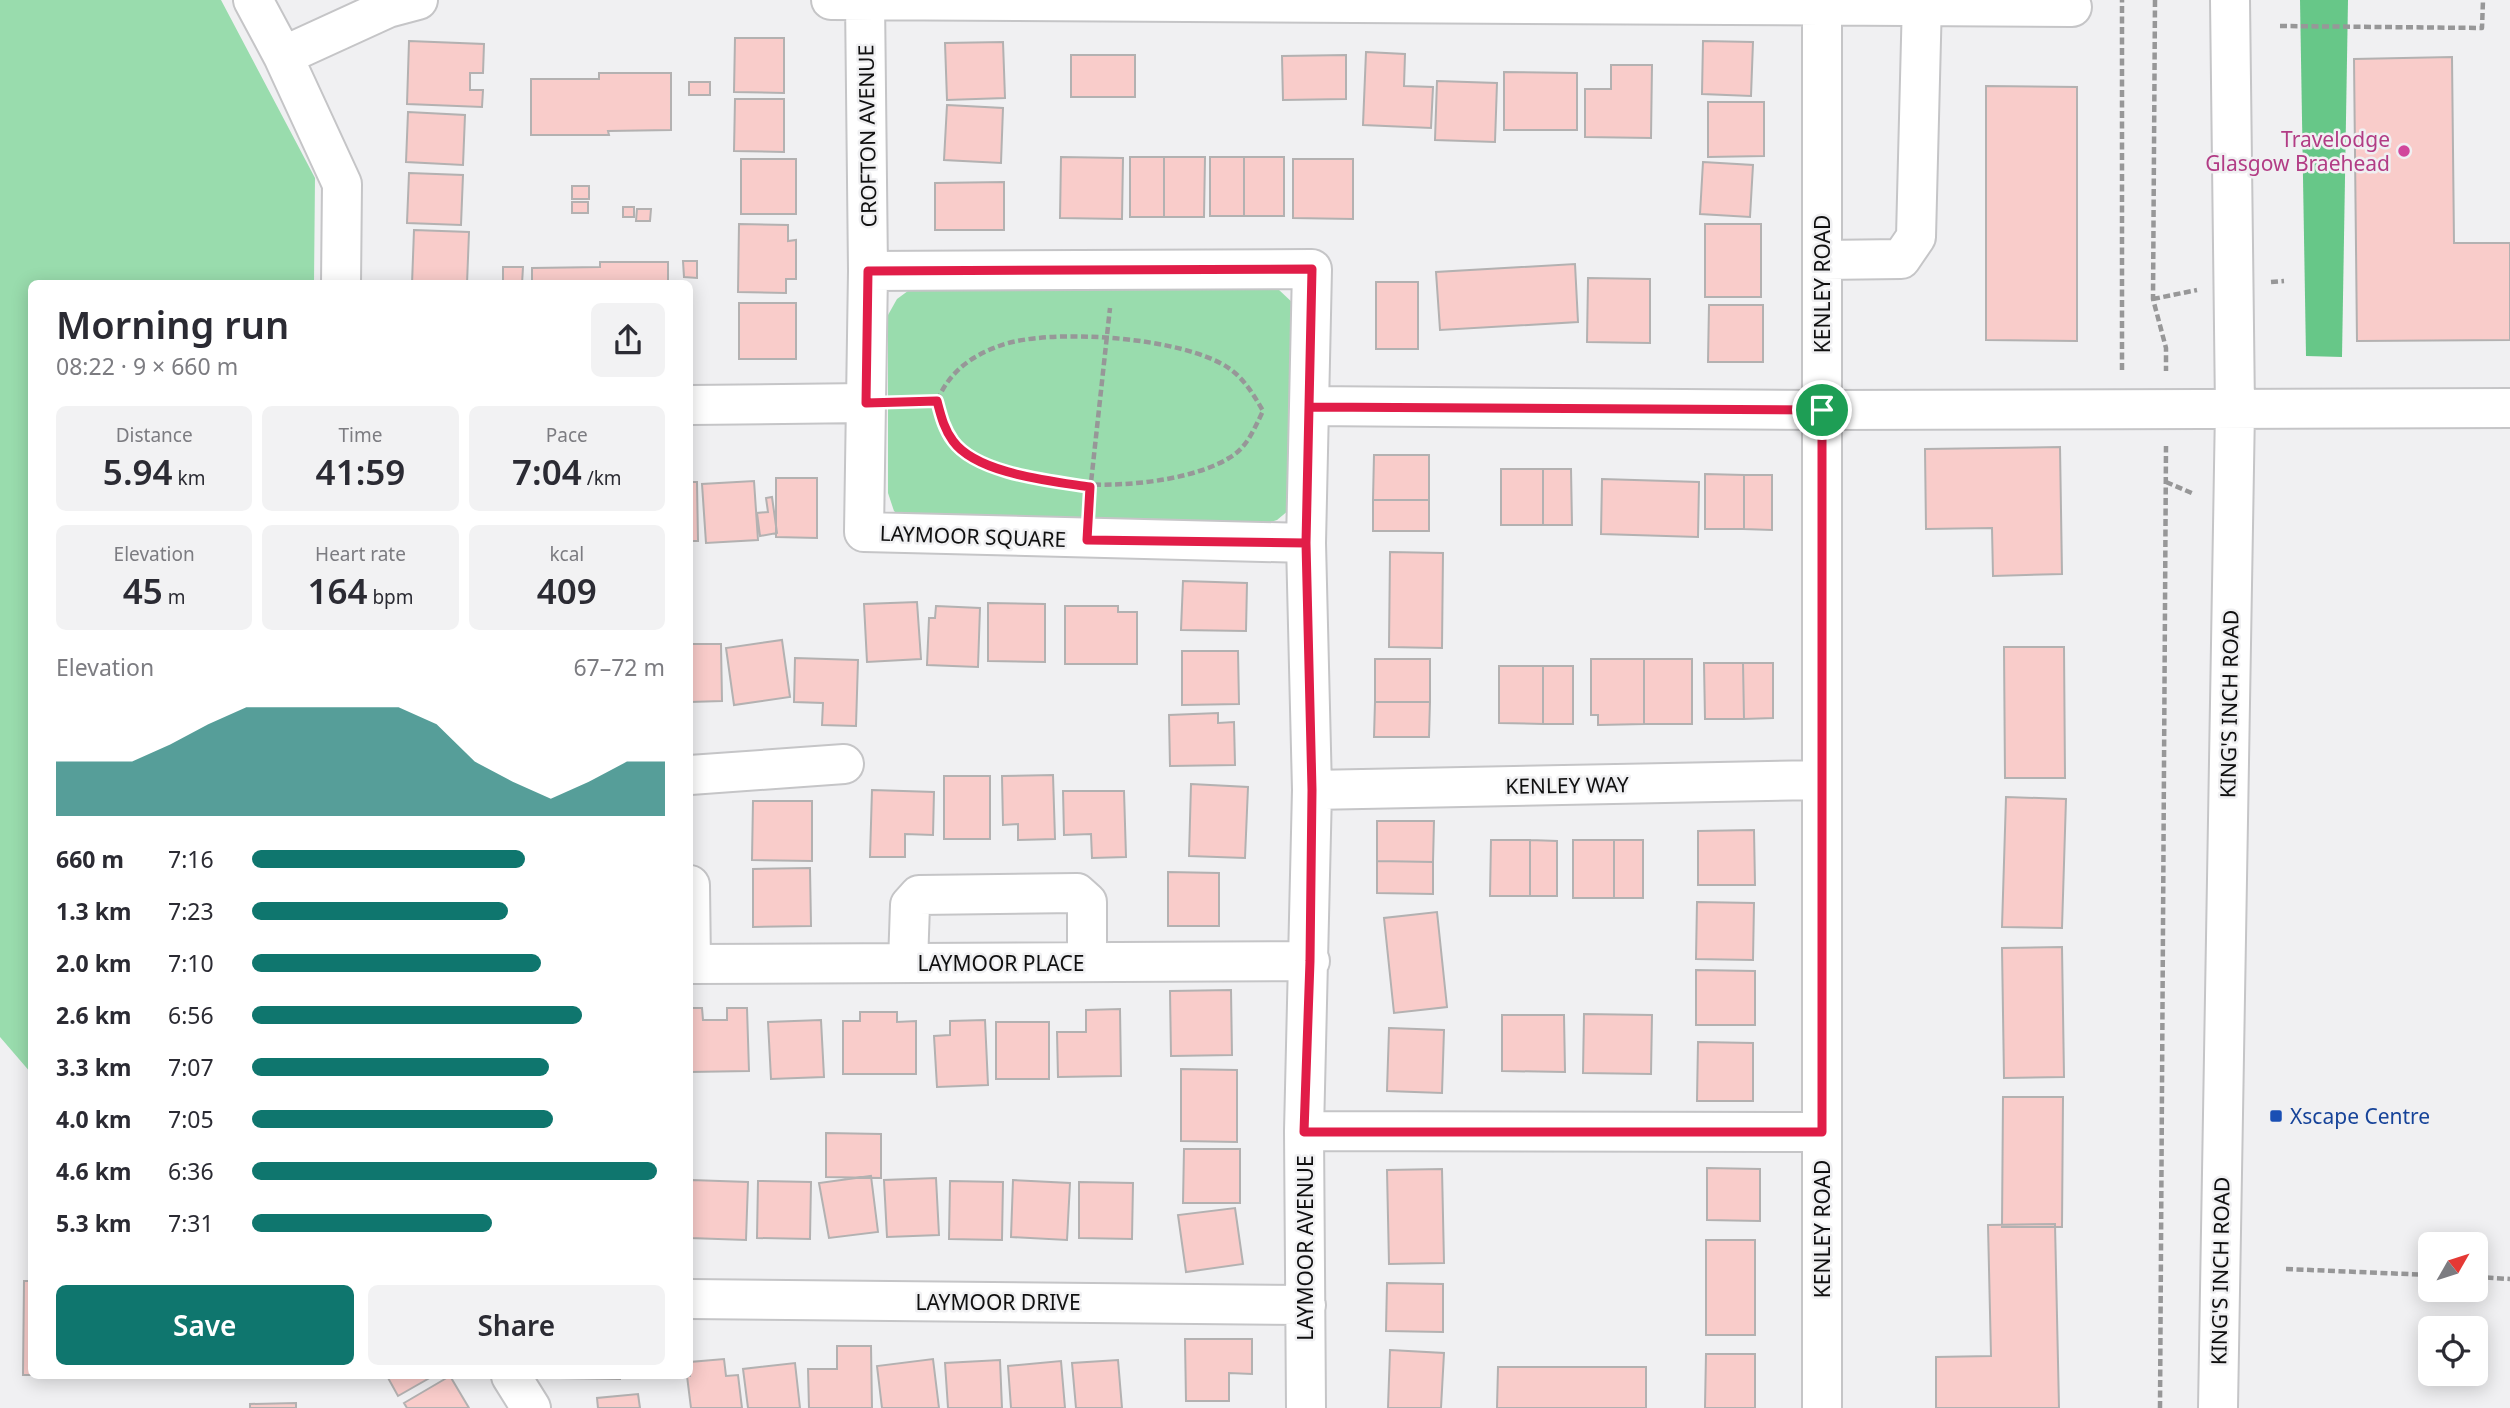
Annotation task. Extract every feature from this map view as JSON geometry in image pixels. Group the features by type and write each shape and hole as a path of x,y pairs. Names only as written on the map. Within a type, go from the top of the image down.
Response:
{"street":[{"path":"253,0 283,56 342,184 341,280"},
{"path":"283,56 388,8 418,0"},
{"path":"831,0 1922,3 2072,7"},
{"name":"CROFTON AVENUE","path":"865,0 868,271"},
{"name":"KING'S INCH ROAD","path":"2218,1408 2235,409 2230,0"},
{"name":"KENLEY ROAD","path":"1822,3 1822,1408"},
{"path":"1822,260 1901,259 1916,237 1922,3"},
{"path":"868,271 1312,269 1306,543"},
{"name":"LAYMOOR SQUARE","path":"868,271 864,532 1087,540 1306,543"},
{"path":"693,405 866,403"},
{"path":"1309,407 1822,410 2510,408"},
{"name":"LAYMOOR AVENUE","path":"1306,543 1312,790 1304,1132 1306,1408"},
{"path":"693,775 844,764"},
{"name":"KENLEY WAY","path":"1312,790 1822,780"},
{"path":"908,963 910,905 919,895 1077,892 1087,902 1087,962"},
{"name":"LAYMOOR PLACE","path":"693,964 1310,961"},
{"path":"1304,1132 1822,1132"},
{"name":"LAYMOOR DRIVE","path":"693,1299 1306,1304"},
{"path":"513,1379 531,1408"}],"path":[{"path":"2122,0 2122,410"},
{"path":"2155,0 2153,299 2166,348 2160,1408"},
{"path":"2280,26 2482,28 2483,0"},
{"path":"1087,540 1090,487 1114,268"},
{"path":"1107,337 1170,346 1210,358 1230,369 1251,391 1262,411 1244,447 1229,459 1199,471 1155,480 1090,487 1014,473 974,458 954,443 943,424 937,401 946,381 961,366 1001,345 1047,338 1107,337"},
{"path":"866,403 937,401"},
{"path":"2286,1269 2418,1274"},
{"path":"2488,1278 2510,1279"}],"green space":[{"path":"0,0 221,0 315,178 314,280 28,280 28,1070 0,1037"},
{"path":"2300,0 2348,0 2342,357 2306,356"},
{"path":"912,288 1278,289 1295,305 1289,510 1277,520 1265,524 902,518 894,511 888,493 888,315 897,299"}],"building":[{"path":"735,38 784,38 784,93 734,92"},
{"path":"409,41 484,44 483,73 470,73 470,90 483,90 482,107 407,104"},
{"path":"1703,41 1753,42 1751,96 1702,94"},
{"path":"1003,42 1005,98 947,100 945,43"},
{"path":"1366,52 1405,54 1404,86 1433,87 1431,128 1363,125"},
{"path":"1071,55 1135,55 1135,97 1071,97"},
{"path":"1346,55 1346,99 1283,100 1282,56"},
{"name":"Travelodge Glasgow Braehead","path":"2452,57 2454,243 2510,243 2510,340 2357,341 2354,59"},
{"path":"1611,65 1652,65 1651,138 1585,137 1585,89 1611,89"},
{"path":"1504,72 1577,73 1577,130 1504,130"},
{"path":"599,73 671,73 671,130 608,131 609,135 531,135 531,79 599,79"},
{"path":"1437,81 1497,83 1495,142 1435,140"},
{"path":"689,82 710,82 710,95 689,95"},
{"path":"1986,86 2077,87 2077,341 1986,340"},
{"path":"735,99 784,99 784,152 734,151"},
{"path":"1708,102 1764,102 1764,156 1708,157"},
{"path":"947,105 1003,108 1001,163 944,160"},
{"path":"408,112 465,115 463,165 406,162"},
{"path":"1061,157 1123,158 1122,219 1060,218"},
{"path":"1130,157 1164,157 1164,217 1130,217"},
{"path":"1164,157 1205,157 1204,217 1164,217"},
{"path":"1210,157 1244,157 1244,216 1210,216"},
{"path":"1244,157 1284,157 1284,216 1244,216"},
{"path":"741,159 796,159 796,214 741,214"},
{"path":"1293,159 1353,159 1353,219 1293,218"},
{"path":"1703,162 1753,165 1750,217 1700,214"},
{"path":"409,173 463,175 461,225 407,223"},
{"path":"1004,182 1004,230 935,230 935,183"},
{"path":"572,186 589,186 589,199 572,199"},
{"path":"572,202 588,202 588,213 572,213"},
{"path":"623,207 634,207 634,217 623,217"},
{"path":"637,209 651,209 650,221 636,221"},
{"path":"739,224 788,225 788,241 796,240 796,279 786,279 786,293 738,292"},
{"path":"1705,224 1761,224 1761,297 1705,297"},
{"path":"414,230 469,232 467,280 412,280"},
{"path":"683,261 697,261 697,278 684,277"},
{"path":"600,262 668,262 668,280 532,280 532,268 600,267"},
{"path":"1575,264 1578,322 1440,330 1436,272"},
{"path":"503,267 523,267 522,280 503,280"},
{"path":"1588,278 1650,279 1650,343 1587,342"},
{"path":"1376,282 1418,282 1418,349 1376,349"},
{"path":"739,303 796,303 796,359 739,359"},
{"path":"1709,305 1763,305 1763,362 1708,362"},
{"path":"2060,447 2062,574 1993,576 1992,528 1926,529 1925,449"},
{"path":"1374,455 1429,455 1429,500 1373,500"},
{"path":"1501,469 1543,469 1543,525 1501,525"},
{"path":"1543,469 1571,469 1572,525 1543,525"},
{"path":"1705,474 1744,475 1744,529 1705,529"},
{"path":"1744,475 1772,475 1772,530 1744,529"},
{"path":"776,478 817,478 817,538 776,537"},
{"path":"1602,479 1699,482 1698,537 1601,534"},
{"path":"754,481 758,540 706,543 702,484"},
{"path":"693,482 697,482 698,541 693,541"},
{"path":"772,497 777,533 760,536 757,513 768,512 766,498"},
{"path":"1373,500 1429,500 1429,531 1373,531"},
{"path":"1390,552 1443,553 1442,648 1389,647"},
{"path":"1183,581 1247,583 1246,631 1181,630"},
{"path":"917,602 921,659 867,662 864,604"},
{"path":"988,603 1045,604 1045,662 988,661"},
{"path":"936,606 980,608 978,667 927,665 929,618 935,618"},
{"path":"1065,606 1118,606 1118,612 1137,612 1137,664 1065,664"},
{"path":"782,640 790,697 734,705 726,648"},
{"path":"693,644 721,644 722,701 693,702"},
{"path":"2004,647 2064,647 2065,778 2005,778"},
{"path":"1182,651 1238,651 1239,704 1182,705"},
{"path":"795,658 858,660 856,726 822,725 823,703 794,702"},
{"path":"1375,659 1430,659 1430,702 1375,702"},
{"path":"1591,659 1644,659 1644,724 1598,725 1598,715 1591,715"},
{"path":"1644,659 1692,659 1692,724 1644,724"},
{"path":"1704,663 1743,663 1744,719 1705,719"},
{"path":"1743,663 1773,663 1773,718 1744,719"},
{"path":"1499,666 1543,666 1543,724 1499,723"},
{"path":"1543,666 1573,666 1573,724 1543,724"},
{"path":"1375,702 1430,702 1429,737 1374,737"},
{"path":"1218,713 1218,723 1234,722 1235,765 1170,766 1169,715"},
{"path":"1053,775 1055,839 1018,840 1018,824 1003,825 1002,776"},
{"path":"944,776 990,776 990,839 944,839"},
{"path":"1191,784 1248,787 1245,858 1189,856"},
{"path":"872,790 934,792 933,835 905,834 905,857 870,857"},
{"path":"1063,791 1124,791 1126,857 1092,858 1091,834 1064,835"},
{"path":"2006,797 2066,799 2062,928 2002,927"},
{"path":"753,801 812,801 812,861 752,860"},
{"path":"1377,821 1434,821 1433,862 1377,861"},
{"path":"1754,830 1755,885 1698,885 1698,831"},
{"path":"1491,840 1530,840 1530,896 1490,896"},
{"path":"1530,840 1557,841 1557,896 1530,896"},
{"path":"1573,840 1614,840 1614,898 1573,898"},
{"path":"1614,840 1643,840 1643,898 1614,898"},
{"path":"1377,861 1433,862 1433,894 1377,893"},
{"path":"810,868 811,926 753,927 753,869"},
{"path":"1168,872 1219,873 1219,926 1168,926"},
{"path":"1697,902 1754,903 1753,960 1696,959"},
{"path":"1437,912 1447,1007 1394,1013 1384,918"},
{"path":"2062,947 2064,1077 2004,1078 2002,948"},
{"path":"1696,970 1755,971 1755,1025 1696,1025"},
{"path":"1231,990 1232,1055 1171,1056 1170,991"},
{"path":"693,1008 702,1008 703,1020 727,1020 727,1008 747,1008 749,1071 693,1072"},
{"path":"1120,1009 1121,1076 1058,1077 1057,1032 1086,1032 1086,1010"},
{"path":"860,1012 897,1012 897,1022 916,1021 916,1074 843,1074 843,1021 860,1021"},
{"path":"1584,1014 1652,1015 1651,1074 1583,1073"},
{"path":"1502,1015 1564,1015 1565,1072 1502,1071"},
{"path":"821,1020 824,1077 771,1079 768,1022"},
{"path":"985,1020 988,1085 937,1087 934,1036 950,1035 950,1021"},
{"path":"996,1022 1049,1022 1049,1079 996,1079"},
{"path":"1389,1028 1444,1030 1442,1093 1387,1091"},
{"path":"1698,1042 1753,1043 1753,1101 1697,1101"},
{"path":"1181,1069 1237,1070 1237,1142 1181,1141"},
{"path":"2003,1097 2063,1097 2062,1227 2002,1227"},
{"path":"826,1133 881,1134 881,1178 826,1177"},
{"path":"1184,1149 1240,1149 1240,1203 1183,1203"},
{"path":"1707,1168 1760,1169 1760,1221 1707,1220"},
{"path":"1442,1169 1444,1263 1389,1264 1387,1170"},
{"path":"871,1176 878,1232 829,1238 819,1183"},
{"path":"936,1178 939,1235 887,1237 884,1180"},
{"path":"693,1180 748,1182 746,1240 693,1238"},
{"path":"1013,1180 1070,1183 1067,1240 1011,1237"},
{"path":"758,1181 811,1182 810,1239 757,1238"},
{"path":"950,1181 1003,1182 1002,1240 949,1239"},
{"path":"1079,1182 1133,1183 1132,1239 1079,1238"},
{"path":"1235,1208 1243,1264 1186,1272 1178,1215"},
{"path":"2055,1224 2059,1408 1936,1408 1936,1357 1991,1356 1988,1225"},
{"path":"1706,1240 1755,1240 1755,1335 1706,1335"},
{"path":"24,1281 28,1281 28,1375 23,1375"},
{"path":"1387,1283 1443,1284 1443,1332 1386,1331"},
{"path":"1185,1339 1252,1339 1252,1374 1229,1373 1229,1401 1186,1401"},
{"path":"837,1346 871,1346 872,1408 809,1408 808,1369 837,1369"},
{"path":"1390,1350 1444,1353 1441,1408 1388,1408"},
{"path":"1706,1354 1755,1354 1755,1408 1705,1408"},
{"path":"724,1359 726,1376 738,1375 742,1408 691,1408 687,1379 693,1379 693,1362"},
{"path":"933,1359 939,1408 882,1408 877,1366"},
{"path":"1000,1360 1002,1408 948,1408 945,1363"},
{"path":"1118,1360 1122,1408 1076,1408 1072,1363"},
{"path":"1061,1361 1065,1408 1011,1408 1008,1366"},
{"path":"795,1363 800,1408 748,1408 743,1369"},
{"path":"1498,1367 1646,1367 1646,1408 1497,1408"},
{"path":"389,1379 428,1379 398,1396"},
{"path":"445,1379 452,1379 469,1408 407,1408 404,1403"},
{"path":"638,1394 640,1408 598,1408 597,1398"},
{"path":"296,1403 296,1408 250,1408 250,1404"}],"place":[{"name":"Travelodge Glasgow Braehead","path":"2404,151"},
{"name":"Xscape Centre","path":"2276,1116"}],"route":[{"path":"1822,410 1309,407 1306,543 1087,540 1090,487 1014,473 974,458 954,443 943,424 937,401 866,403 868,271 1312,269 1306,543 1312,790 1304,1132 1822,1132 1822,410"}]}
